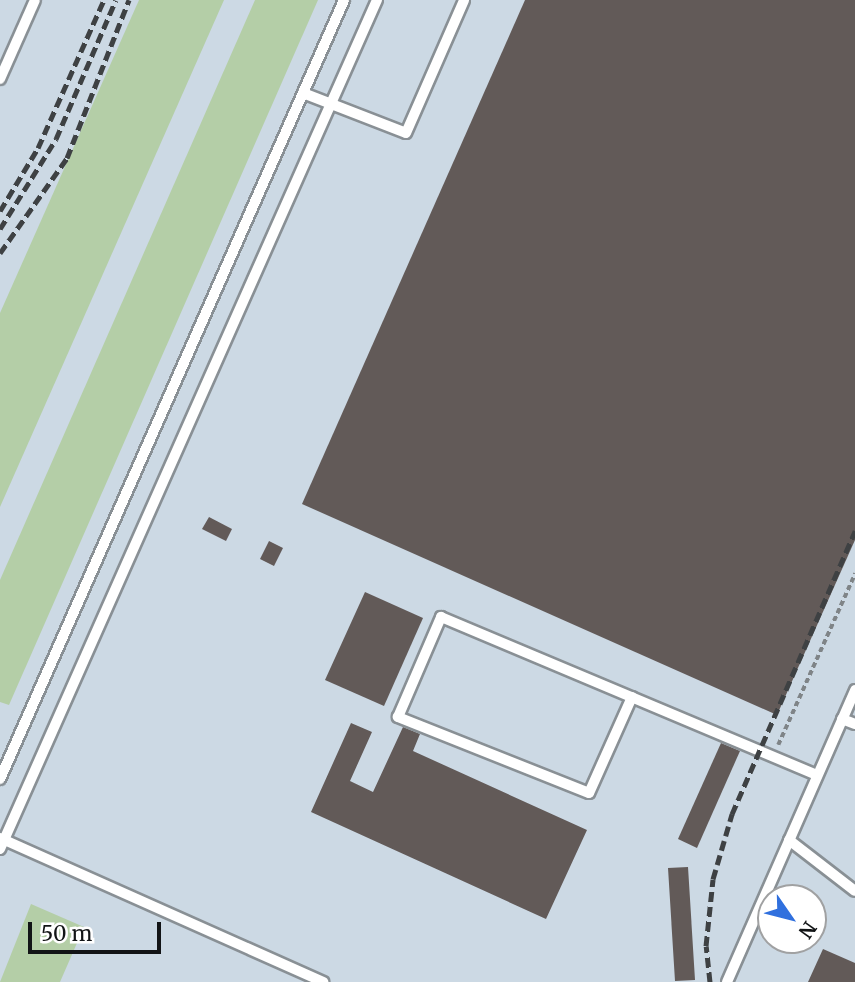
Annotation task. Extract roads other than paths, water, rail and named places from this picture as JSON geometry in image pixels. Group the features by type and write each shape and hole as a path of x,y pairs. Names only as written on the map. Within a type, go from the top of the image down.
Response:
{"lane":[{"path":"0,79 35,0"},
{"path":"0,779 344,0"},
{"path":"323,982 1,842 377,0"},
{"path":"303,93 406,133 464,0"},
{"path":"632,697 589,793 398,717 441,617 632,697 773,757 817,775"},
{"path":"727,982 855,690"},
{"path":"842,719 855,724"},
{"path":"789,840 855,891"}],"railway":[{"path":"0,211 38,148 104,0"},
{"path":"0,229 56,139 116,0"},
{"path":"0,253 67,158 129,0"},
{"path":"710,982 706,946 713,879 732,814 855,531"}]}
